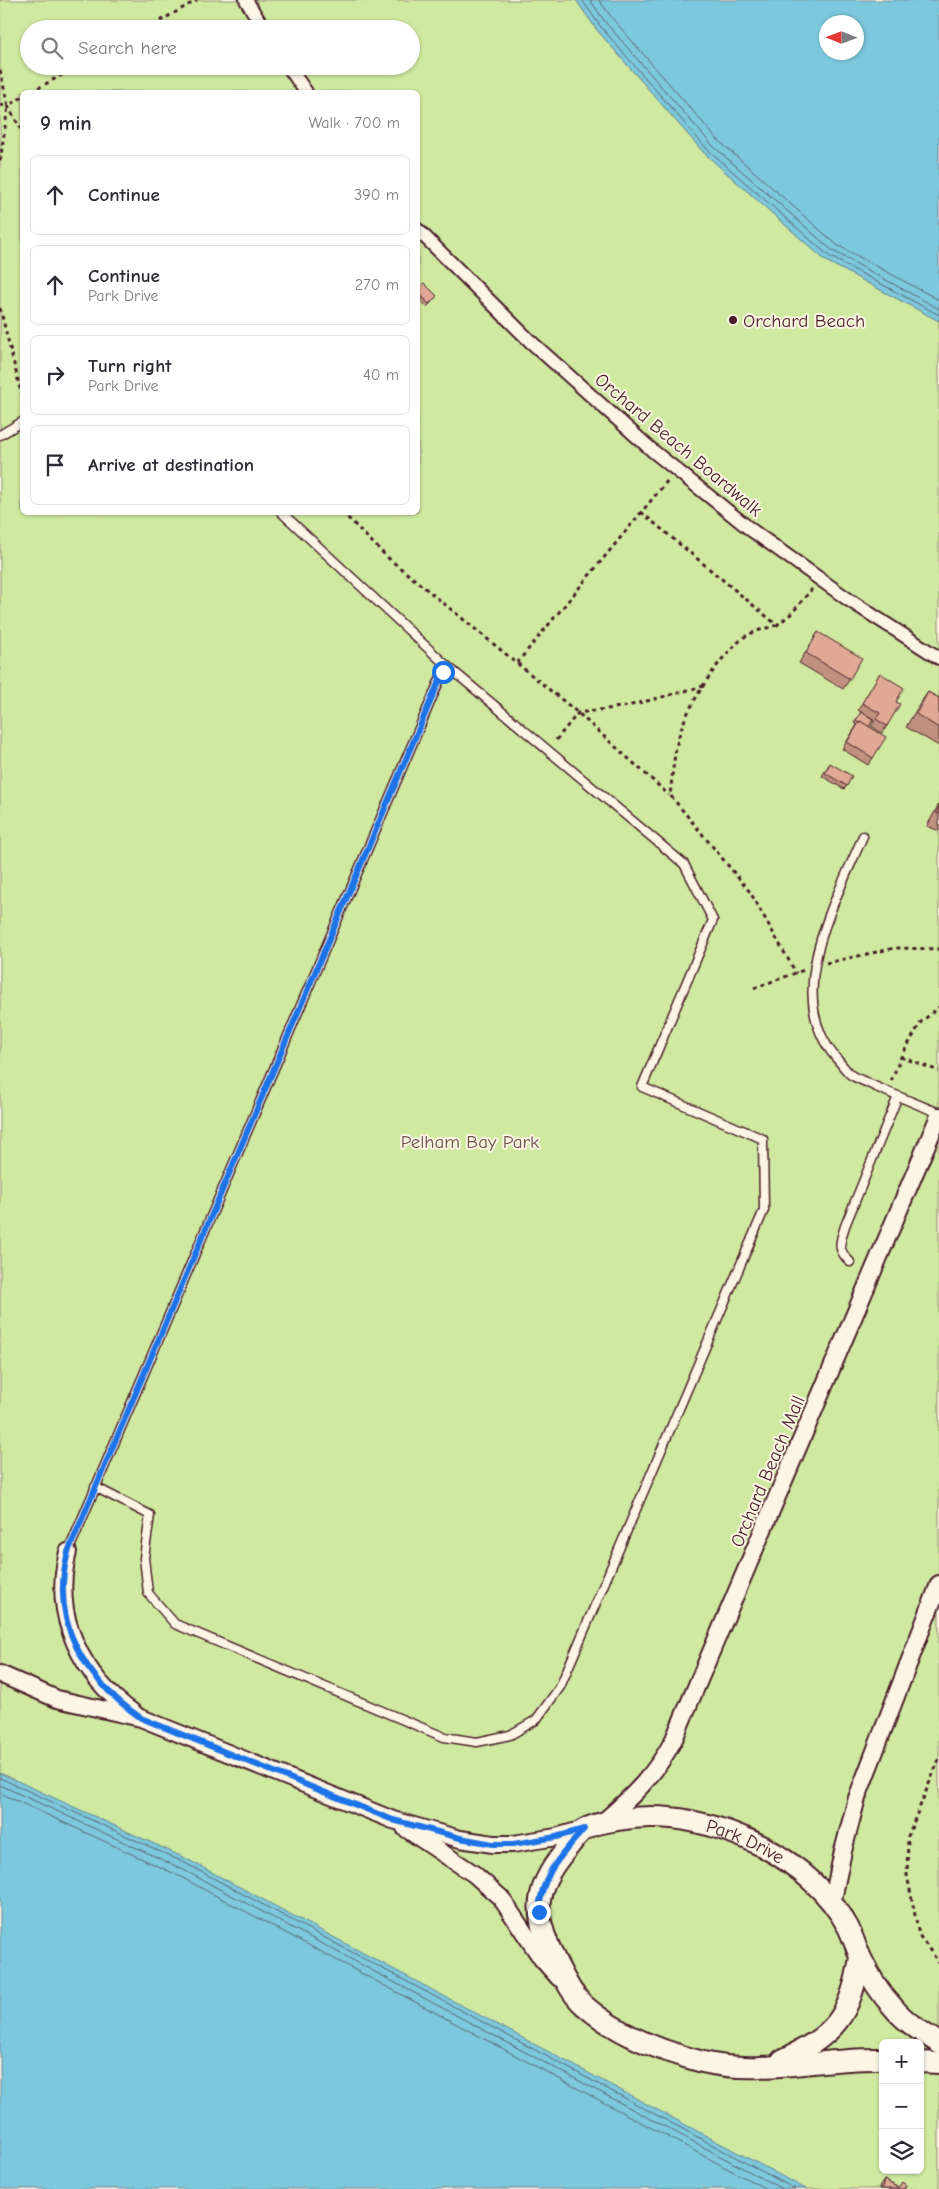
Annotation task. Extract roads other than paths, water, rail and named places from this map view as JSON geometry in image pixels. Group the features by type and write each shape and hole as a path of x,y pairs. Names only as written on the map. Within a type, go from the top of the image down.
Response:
{"street":[{"path":"246,0 258,20"},
{"path":"294,75 305,90"},
{"name":"Orchard Beach Boardwalk","path":"420,232 530,341 653,451 750,529 821,580 939,658"},
{"name":"Orchard Beach Mall","path":"603,1822 646,1782 658,1768 674,1739 939,1114"},
{"name":"Park Drive","path":"68,1552 64,1577 64,1608 73,1641 81,1658 106,1690 120,1704 141,1718"},
{"path":"832,1904 857,1798 939,1584"},
{"name":"Park Drive","path":"0,1674 57,1699 141,1718 393,1820 460,1838 493,1844 531,1842 584,1829 603,1822 635,1818 668,1818 695,1822 730,1832 764,1847 796,1868 832,1904 848,1927 860,1957 881,1993 903,2018 939,2043"},
{"name":"Park Drive","path":"393,1820 474,1874 495,1892 513,1913 542,1959 583,2005 602,2019 638,2040 662,2050 721,2065 768,2066 850,2059 879,2059"},
{"name":"Park Drive","path":"570,1990 545,1937 541,1924 540,1900 548,1874 584,1829"},
{"name":"Park Drive","path":"768,2066 804,2049 834,2026 842,2017 851,1996 860,1957"},
{"path":"924,2062 939,2063"}],"lane":[{"path":"0,435 20,423"},
{"path":"95,1487 150,1515 144,1558 148,1593 175,1624 444,1737 477,1742 510,1735 536,1720 564,1680 764,1210 764,1139 642,1087 712,920 684,864 446,665 284,515"},
{"path":"68,1552 446,665"},
{"path":"863,836 826,927 814,966 812,990 814,1019 821,1037 829,1050 851,1074 939,1114"},
{"path":"850,1262 841,1253 840,1244 845,1226 898,1096"}],"water":[{"path":"576,0 939,0 939,321 826,261 704,153 597,30"},
{"path":"0,1773 185,1858 806,2189 0,2189"}],"place":[{"name":"Orchard Beach","path":"733,320"}],"park label":[{"name":"Pelham Bay Park","path":"470,1141"}]}
